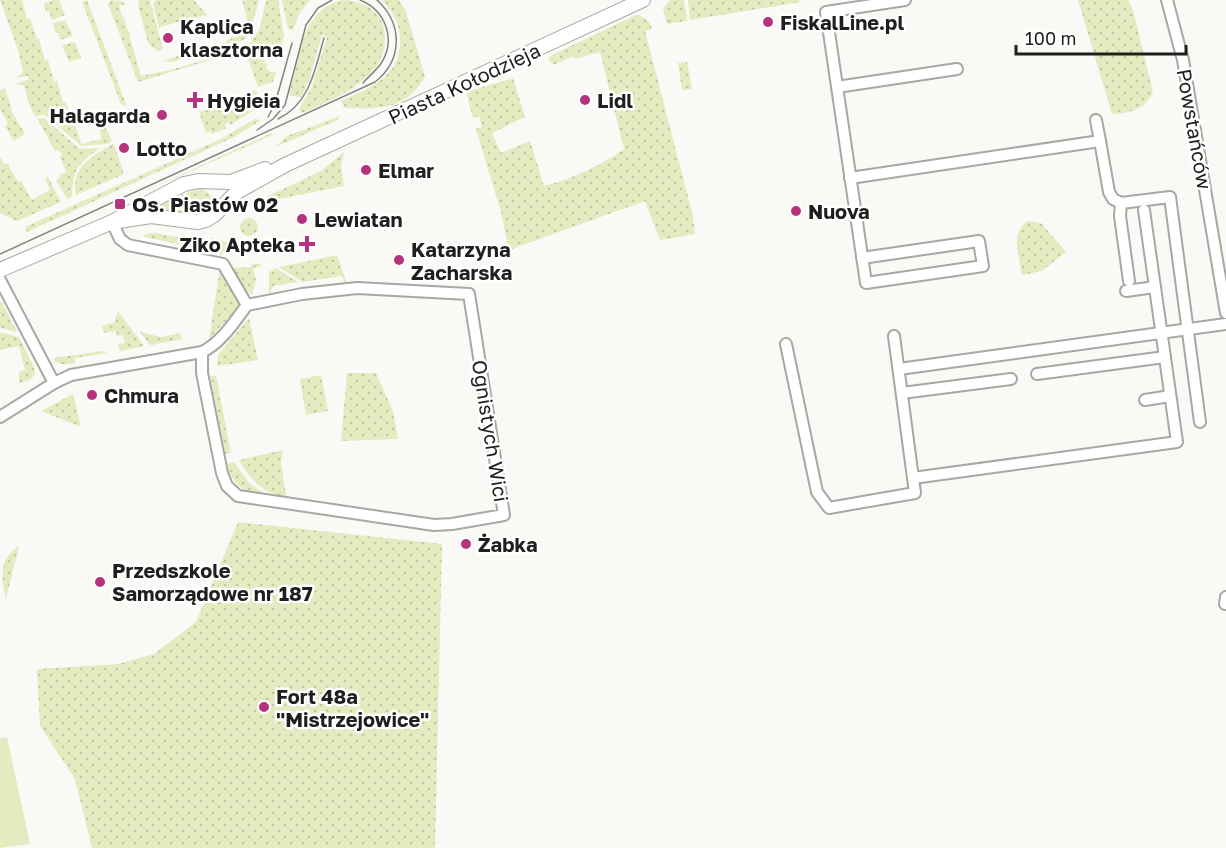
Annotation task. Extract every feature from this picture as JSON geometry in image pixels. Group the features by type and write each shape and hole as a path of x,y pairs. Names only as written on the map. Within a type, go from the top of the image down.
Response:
{"street":[{"name":"Piasta Kołodzieja","path":"112,222 156,216 201,222 209,219 237,192 285,165 643,0"},
{"path":"862,258 979,241 983,266 866,283 862,258 850,178 826,12 905,0"},
{"name":"Powstańców","path":"1160,0 1171,18"},
{"name":"Powstańców","path":"1167,0 1183,60 1226,313"},
{"path":"837,87 957,69"},
{"path":"1096,120 1109,192 1113,199 1121,203 1170,197 1200,422"},
{"path":"850,178 1100,141"},
{"name":"Piasta Kołodzieja","path":"0,270 112,222 184,184 201,181 231,182 269,167 285,165"},
{"path":"201,181 210,186 218,195 219,203 216,213"},
{"path":"151,200 148,207 156,216"},
{"path":"1121,203 1120,216 1127,286 1155,287"},
{"path":"913,478 1177,442 1144,210"},
{"path":"0,417 54,382 71,375 205,350 222,335 247,305 222,264 128,246 120,239 112,222"},
{"path":"0,279 54,382"},
{"name":"Ognistych Wici","path":"205,350 202,373 222,472 227,486 238,496 434,525 504,515 469,294 357,288 302,294 247,305"},
{"path":"899,369 1226,324"},
{"path":"786,344 817,492 829,508 915,494 894,336"},
{"path":"1037,374 1165,357"},
{"path":"902,393 1011,379"},
{"path":"1145,400 1170,396"}],"green space":[{"path":"0,0 22,0 27,19 30,18 45,61 48,60 54,82 57,81 63,103 66,102 72,123 75,123 81,144 102,139 99,128 105,126 112,141 107,144 81,146 45,115 35,116 24,86 16,84 29,79 28,76 15,78 23,73 18,50"},
{"path":"59,0 65,15 52,20 49,11 46,12 44,3"},
{"path":"87,0 127,107 121,104 82,2"},
{"path":"112,0 126,4 119,6 141,76 240,51 138,82 108,4"},
{"path":"139,0 150,0 163,49 157,51 148,43 138,5"},
{"path":"156,0 194,0 207,15 159,27 153,3"},
{"path":"242,0 259,0 249,36 240,42 172,62 162,61 220,43 221,46 226,45 226,41 236,36 234,27 248,23"},
{"path":"266,0 278,0 284,36 281,47 270,44 264,63 267,64 266,68 270,72 276,72 273,82 258,87 244,48 258,32"},
{"path":"282,0 310,0 299,14 293,30 288,29"},
{"path":"344,0 364,5 380,18 385,35 382,54 376,66 355,87 302,113 299,109 312,87 327,37 322,35 310,78 301,98 289,95 304,37 310,24 319,13 330,5"},
{"path":"382,0 399,0 406,12 425,77 409,96 390,106 345,108 341,101 374,85 391,71 400,50 397,22"},
{"path":"670,0 684,0 687,21 667,24 663,9"},
{"path":"688,0 799,0 800,2 690,20"},
{"path":"1078,0 1128,0 1133,10 1153,92 1141,107 1125,113 1112,114"},
{"path":"636,15 646,19 652,29 645,31 693,216 695,234 660,240 645,201 509,250 501,212 476,129 482,127 479,116 473,118 466,92 513,78 525,117 492,133 501,153 530,141 544,186 586,171 624,149 600,52 575,59 574,56 553,65 548,59"},
{"path":"65,20 73,36 60,40 58,32 55,33 53,23"},
{"path":"75,42 81,58 69,62 62,45"},
{"path":"687,62 692,89 682,90 678,63"},
{"path":"5,88 13,114 25,134 14,141 5,126 8,124 0,109 0,90"},
{"path":"256,90 258,96 249,99 254,110 230,125 229,122 225,124 226,128 212,134 211,131 206,133 199,112 208,109 208,106"},
{"path":"340,116 338,120 275,147 287,136"},
{"path":"37,118 44,118 80,149 100,148 81,163 75,173 72,197 67,199 56,180 60,178 59,175 66,172 60,157 62,155 59,150 55,151"},
{"path":"255,119 261,120 236,136 27,232 25,227 221,139"},
{"path":"272,133 273,135 139,194"},
{"path":"114,144 124,174 76,195 75,185 79,170 90,158"},
{"path":"344,152 341,167 344,186 264,202 266,197 321,171"},
{"path":"0,157 4,164 7,163 18,182 21,181 32,200 50,190 45,179 48,177 61,202 17,221 0,213"},
{"path":"197,189 205,190 213,198 213,206 201,214 184,215 153,207"},
{"path":"249,218 255,221 258,227 255,233 249,236 243,233 240,227 243,221"},
{"path":"1028,221 1041,223 1066,252 1042,271 1022,275 1017,238 1022,226"},
{"path":"154,233 201,241 213,238 229,243 221,256 219,252 144,237 145,234"},
{"path":"337,255 347,284 342,285 344,280 341,276 302,282 279,267"},
{"path":"252,264 261,266 253,268 256,280 252,295 239,283 232,268 251,267"},
{"path":"220,268 242,304 209,339"},
{"path":"276,268 298,282 273,286 269,296 269,272"},
{"path":"0,301 3,304 17,332 0,328"},
{"path":"118,311 144,346 120,351 118,344 125,343 123,335 117,336 116,331 104,333 102,326 114,322"},
{"path":"249,318 258,360 217,366 218,355"},
{"path":"0,332 19,337 34,367 35,374 30,380 19,383 19,372 25,370 19,346 0,350"},
{"path":"140,332 161,337 180,333 182,339 150,345"},
{"path":"103,351 107,353 75,358 75,363 69,364 60,364 53,358"},
{"path":"347,373 376,373 393,411 398,439 341,441"},
{"path":"321,375 328,411 306,415 300,379"},
{"path":"210,376 216,376 231,453 225,454"},
{"path":"73,394 81,427 41,411"},
{"path":"283,450 281,462 286,496 264,489 247,473 239,460"},
{"path":"234,462 250,484 270,497 248,492 237,484 227,464"},
{"path":"238,522 442,544 435,848 92,848 75,779 40,726 37,669 118,664 154,654 196,622"},
{"path":"19,546 6,599 3,568 8,556"},
{"path":"7,737 30,844 0,848 0,738"}],"tram line":[{"path":"257,130 273,119 285,105 306,25 318,8 332,0"},
{"path":"360,0 369,5 382,18 388,34 388,44 382,62 363,83"},
{"path":"0,254 375,82 391,63 396,42 392,20 377,0"},
{"path":"278,119 289,112 304,95 314,73 324,38"},
{"path":"268,117 275,104 292,43"}],"place":[{"name":"FiskalLine.pl","path":"768,22"},
{"name":"Kaplica klasztorna","path":"168,38"},
{"name":"Hygieia","path":"195,100"},
{"name":"Lidl","path":"585,100"},
{"name":"Halagarda","path":"162,115"},
{"name":"Lotto","path":"124,148"},
{"name":"Elmar","path":"366,170"},
{"name":"Os. Piastów 02","path":"120,204"},
{"name":"Nuova","path":"796,211"},
{"name":"Lewiatan","path":"302,219"},
{"name":"Ziko Apteka","path":"307,244"},
{"name":"Katarzyna Zacharska","path":"399,260"},
{"name":"Chmura","path":"92,395"},
{"name":"Żabka","path":"466,544"},
{"name":"Przedszkole Samorządowe nr 187","path":"100,582"},
{"name":"Fort 48a \"Mistrzejowice\"","path":"264,707"}]}
